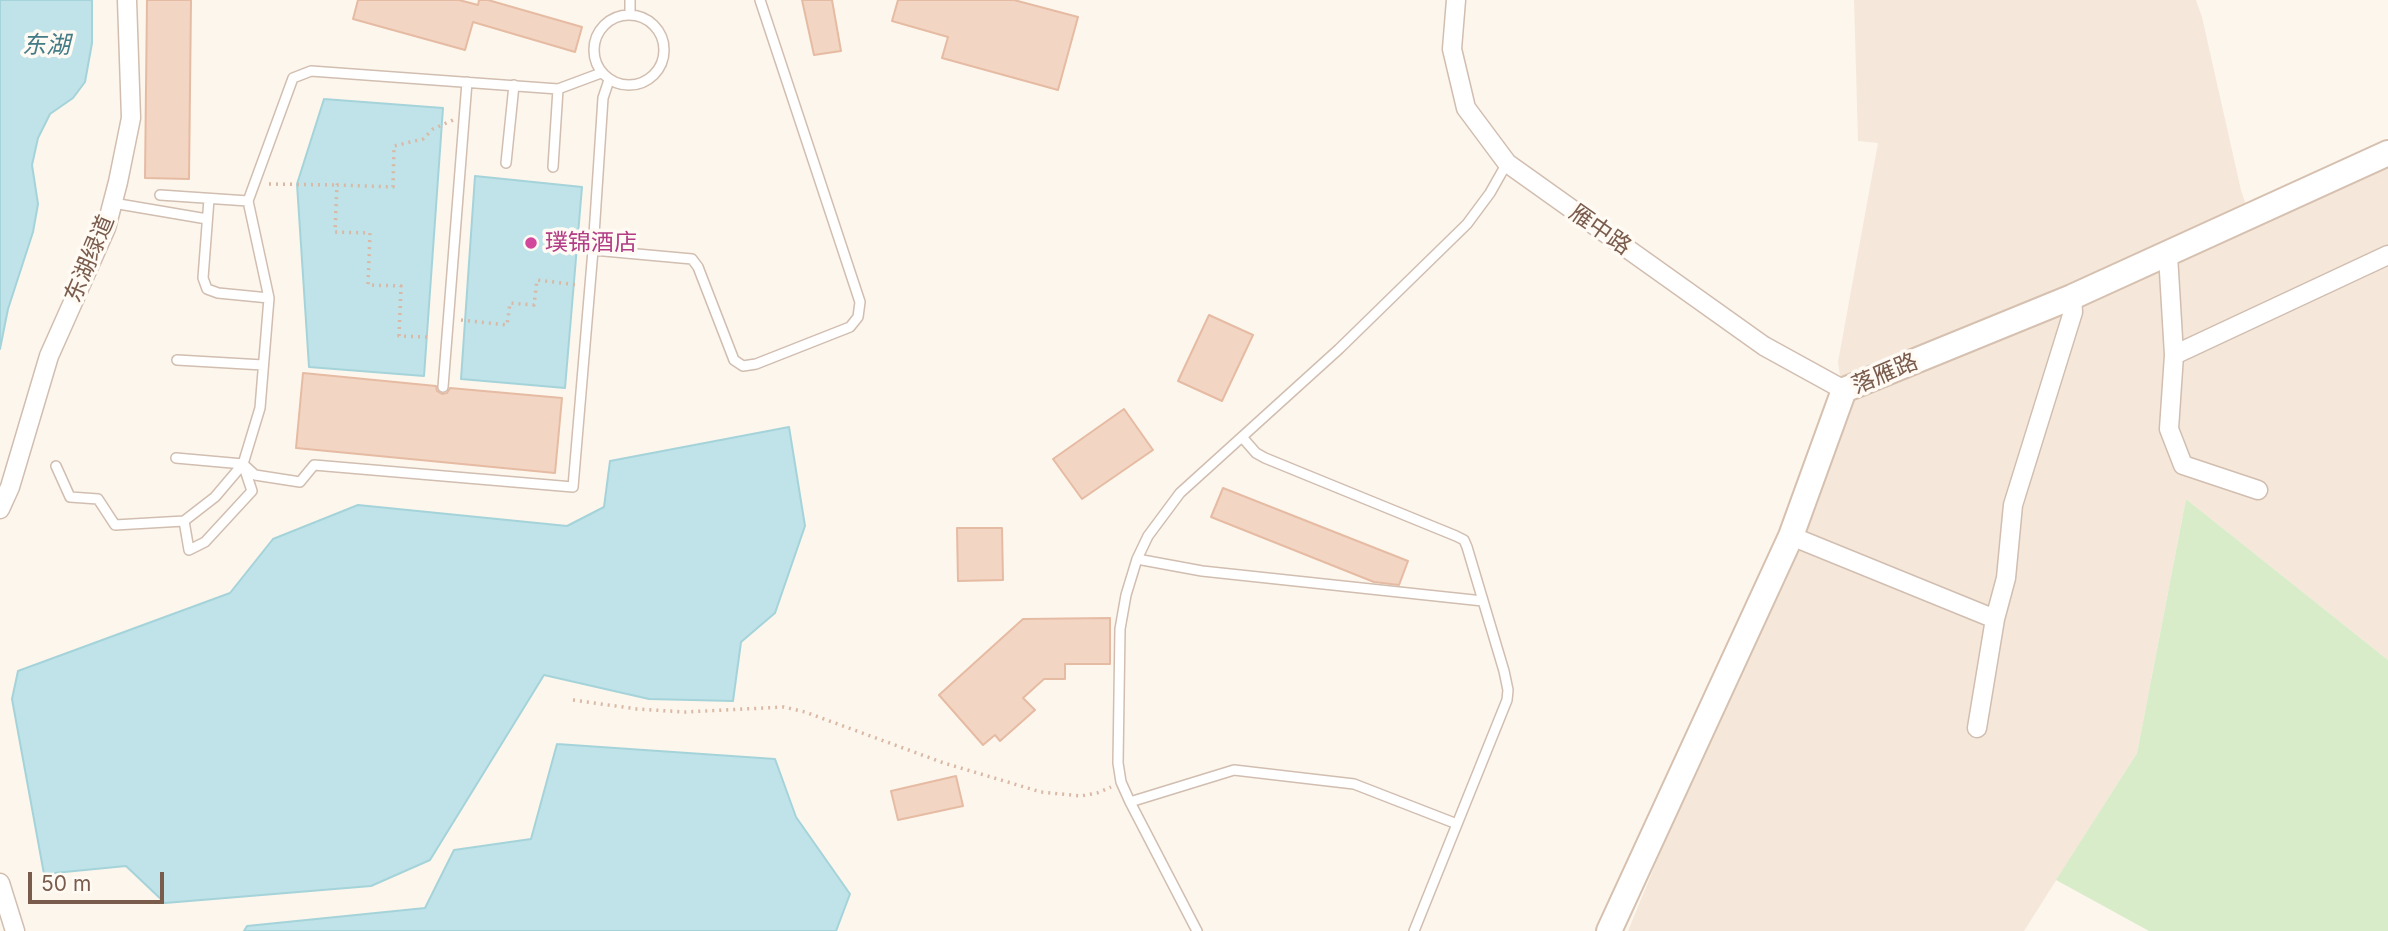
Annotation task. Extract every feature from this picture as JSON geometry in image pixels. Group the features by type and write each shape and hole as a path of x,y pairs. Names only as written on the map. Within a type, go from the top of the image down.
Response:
{"street":[{"name":"东湖绿道","path":"0,509 10,487 49,356 106,228 113,203 131,118 127,0"},
{"name":"雁中路","path":"1456,0 1452,48 1466,108 1507,163 1764,346 1844,390"},
{"name":"落雁路","path":"1609,931 1791,536 1844,390 2072,297 2388,153"},
{"path":"2168,255 2174,355 2169,429 2183,465 2258,490"},
{"path":"2174,355 2388,255"},
{"path":"1976,728 1995,619 2006,578 2013,505 2073,312 2072,297"},
{"path":"1791,536 1995,619"},
{"path":"0,883 15,931"}],"lane":[{"path":"630,0 630,15"},
{"path":"593,250 692,259 698,267 734,360 743,366 756,364 850,327 858,317 860,302 760,0"},
{"path":"56,466 70,497 98,499 115,525 184,521 215,497 243,464 261,408 269,298 248,201 293,78 311,71 558,89 605,76 628,86 648,81 655,75 664,57 665,47 657,28 650,21 630,15 611,20 597,34 594,54 605,76 573,487 314,465 300,482 255,475 243,464 176,458"},
{"path":"443,387 467,82"},
{"path":"506,163 514,85"},
{"path":"553,167 558,89"},
{"path":"1197,931 1121,782 1118,763 1121,629 1126,595 1137,559 1148,536 1180,493 1349,340 1467,224 1490,193 1507,163"},
{"path":"160,195 248,201"},
{"path":"209,199 202,278 207,289 218,293 269,298"},
{"path":"113,203 207,219"},
{"path":"177,360 264,365"},
{"path":"1242,437 1256,453 1265,458 1464,540 1508,690 1507,700 1414,931"},
{"path":"184,521 189,550 205,542 252,491 243,464"},
{"path":"1137,559 1202,571 1483,601"},
{"path":"1130,802 1234,771 1354,784 1457,824"}],"path":[{"path":"254,184 393,187 394,146 423,139 433,129 465,114"},
{"path":"337,185 335,232 370,233 368,285 401,286 399,336 427,337"},
{"path":"449,318 507,325 510,303 534,305 537,281 590,287"},
{"path":"573,700 637,709 685,712 784,707 805,712 944,764 1041,792 1081,796 1097,793 1121,782"}],"shaded area":[{"path":"1854,0 2196,0 2241,190 2252,223 2388,163 2388,660 2186,499 2137,753 2024,931 1628,931 1844,405 1838,362 1878,143 1858,141"}],"green space":[{"path":"2186,499 2388,660 2388,931 2149,931 2056,880 2137,753"}],"water":[{"name":"东湖","path":"0,0 92,0 92,43 85,82 73,98 50,114 38,138 32,165 38,204 33,232 8,309 0,349"},
{"path":"324,99 443,108 424,376 309,367 297,184"},
{"path":"475,176 582,187 565,388 461,379"},
{"path":"789,427 805,526 775,613 741,642 733,701 649,699 544,675 430,860 371,886 165,903 126,866 44,874 12,699 18,671 230,593 273,539 358,505 567,526 604,507 610,461"},
{"path":"557,744 775,759 796,817 850,894 836,931 244,931 247,926 425,908 454,850 531,839"}],"building":[{"path":"147,0 191,0 189,179 145,178"},
{"path":"358,0 459,0 478,5 479,0 488,0 582,27 575,52 473,22 465,50 353,19"},
{"path":"802,0 832,0 841,51 814,55"},
{"path":"898,0 1014,0 1078,17 1058,90 942,58 948,37 892,21"},
{"path":"1209,315 1253,335 1222,401 1178,381"},
{"path":"303,373 436,386 437,391 442,394 447,393 450,388 562,398 555,473 296,448"},
{"path":"1124,409 1153,450 1082,499 1053,459"},
{"path":"1223,488 1408,561 1399,585 1374,582 1211,517"},
{"path":"957,528 1002,528 1003,580 958,581"},
{"path":"1110,618 1110,664 1065,664 1065,679 1044,679 1023,698 1035,710 1000,741 995,735 983,745 939,695 1023,619"},
{"path":"956,776 963,806 898,820 891,791"}],"place":[{"name":"璞锦酒店","path":"531,243"}]}
